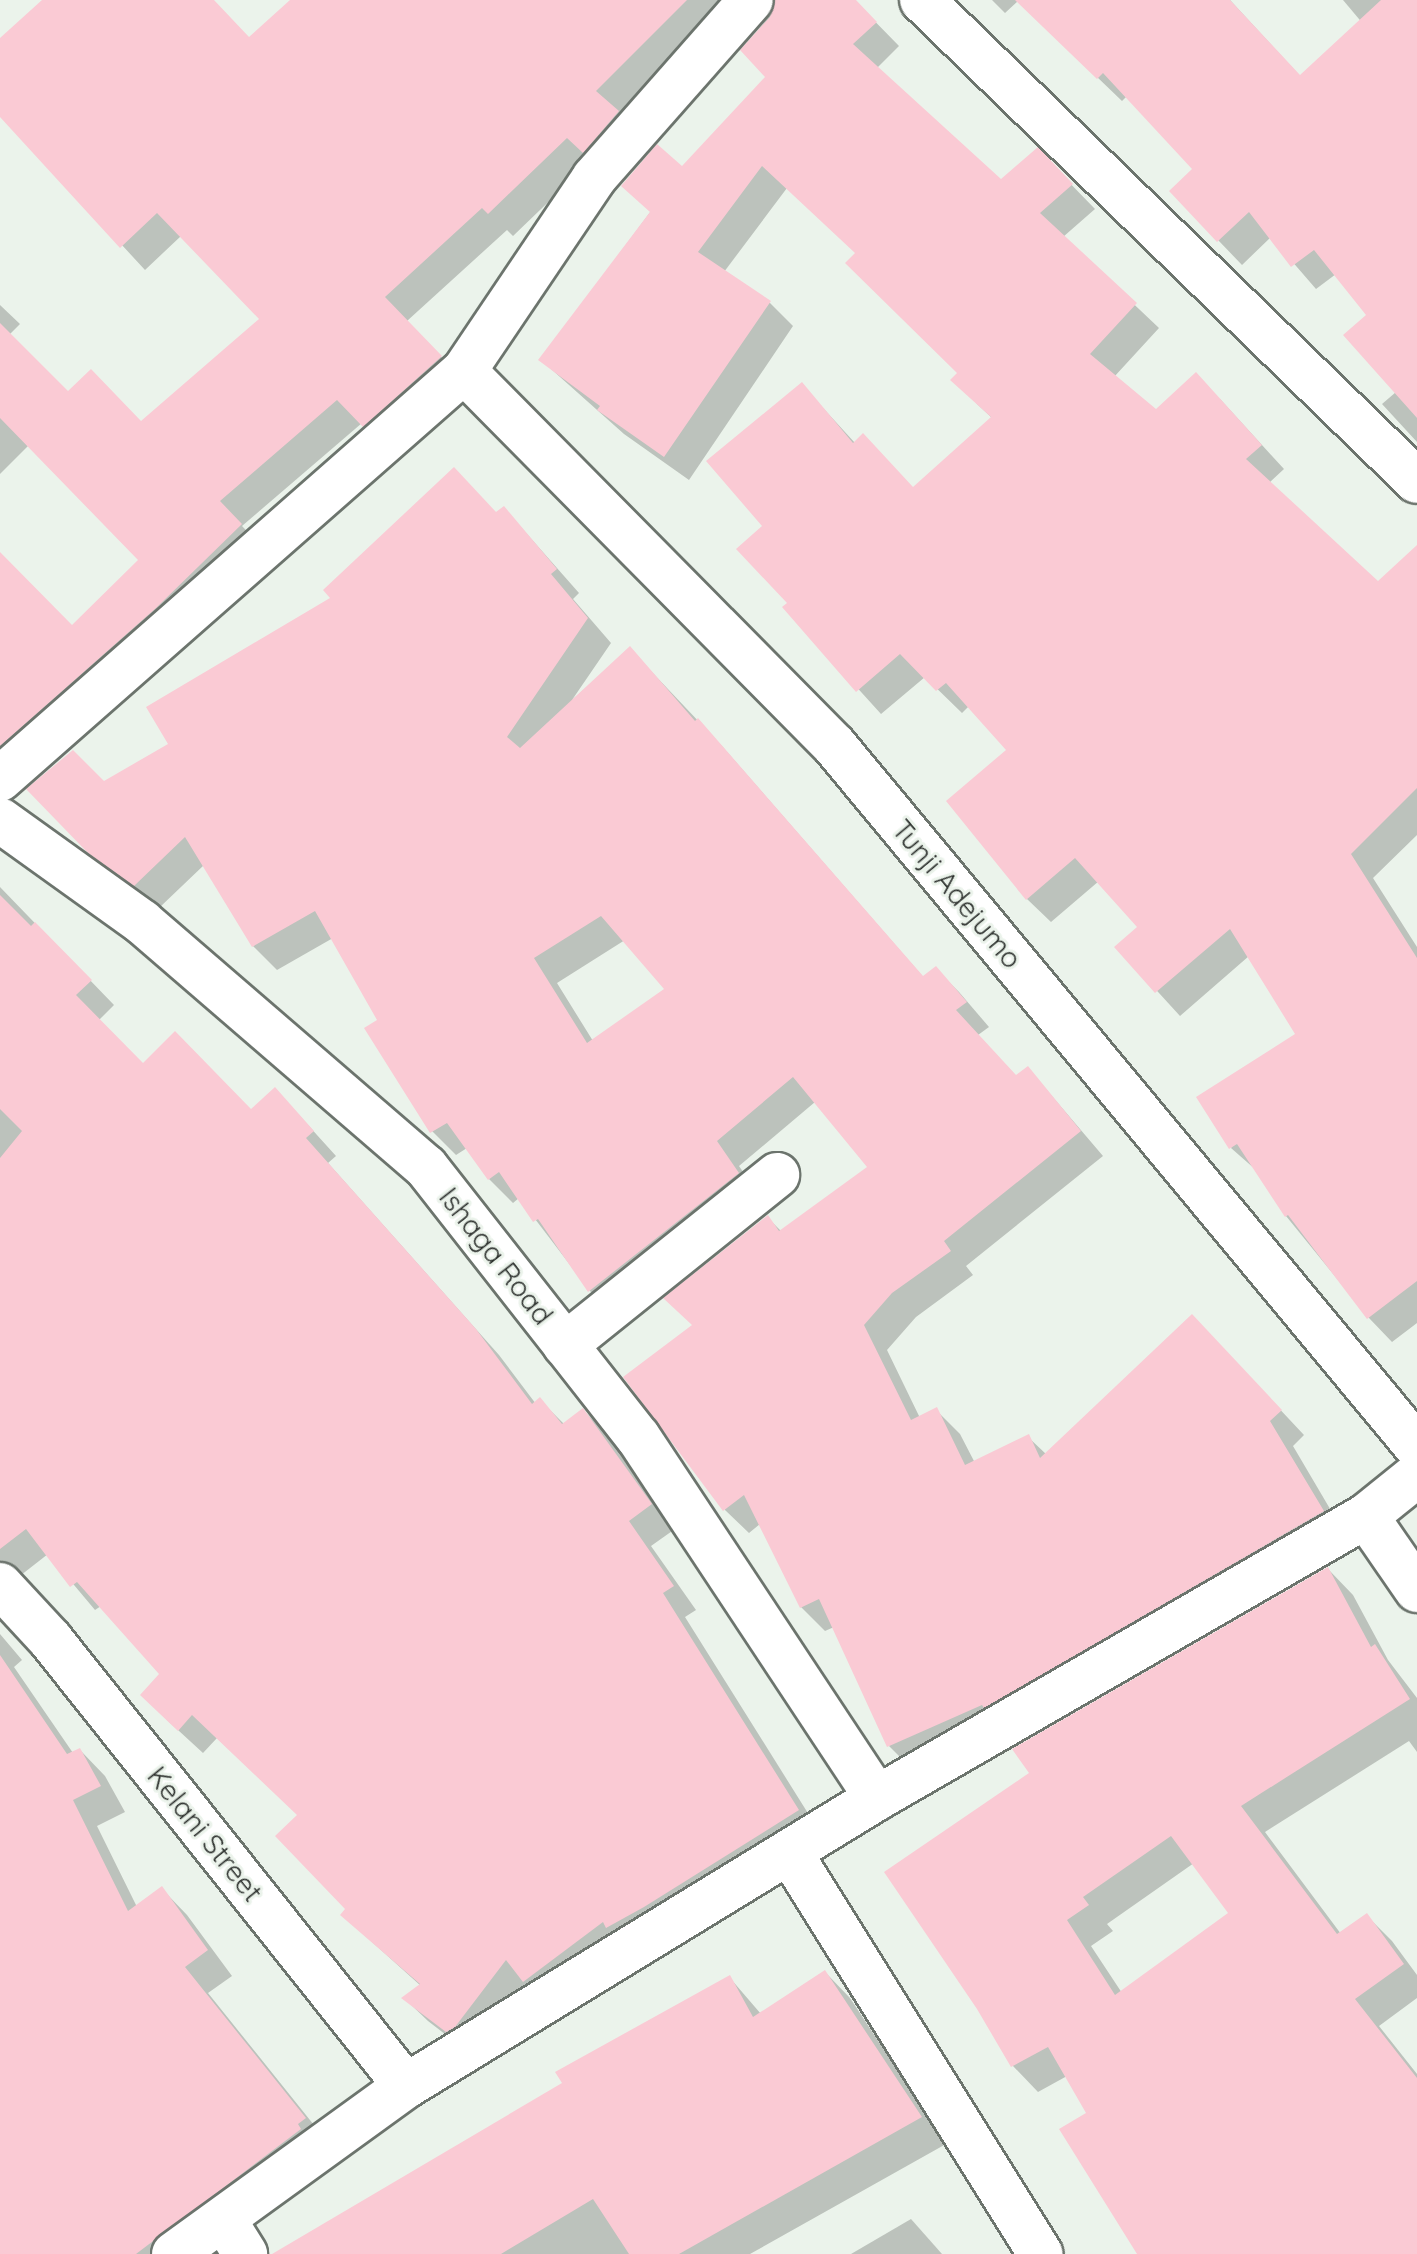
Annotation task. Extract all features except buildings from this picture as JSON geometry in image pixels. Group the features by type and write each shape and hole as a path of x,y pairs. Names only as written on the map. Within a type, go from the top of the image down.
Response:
{"street":[{"path":"0,779 464,371 594,178 751,0"},
{"path":"922,0 1417,481"},
{"name":"Tunji Adejumo","path":"464,371 834,745 1417,1447"},
{"name":"Ishaga Road","path":"0,820 142,922 426,1167 638,1437 877,1798"},
{"path":"565,1345 777,1175"},
{"path":"174,2254 234,2237 406,2086 877,1798 1366,1516 1417,1475"},
{"path":"1366,1516 1417,1590"},
{"name":"Kelani Street","path":"0,1585 50,1639 406,2086"},
{"path":"790,1853 1041,2254"}]}
